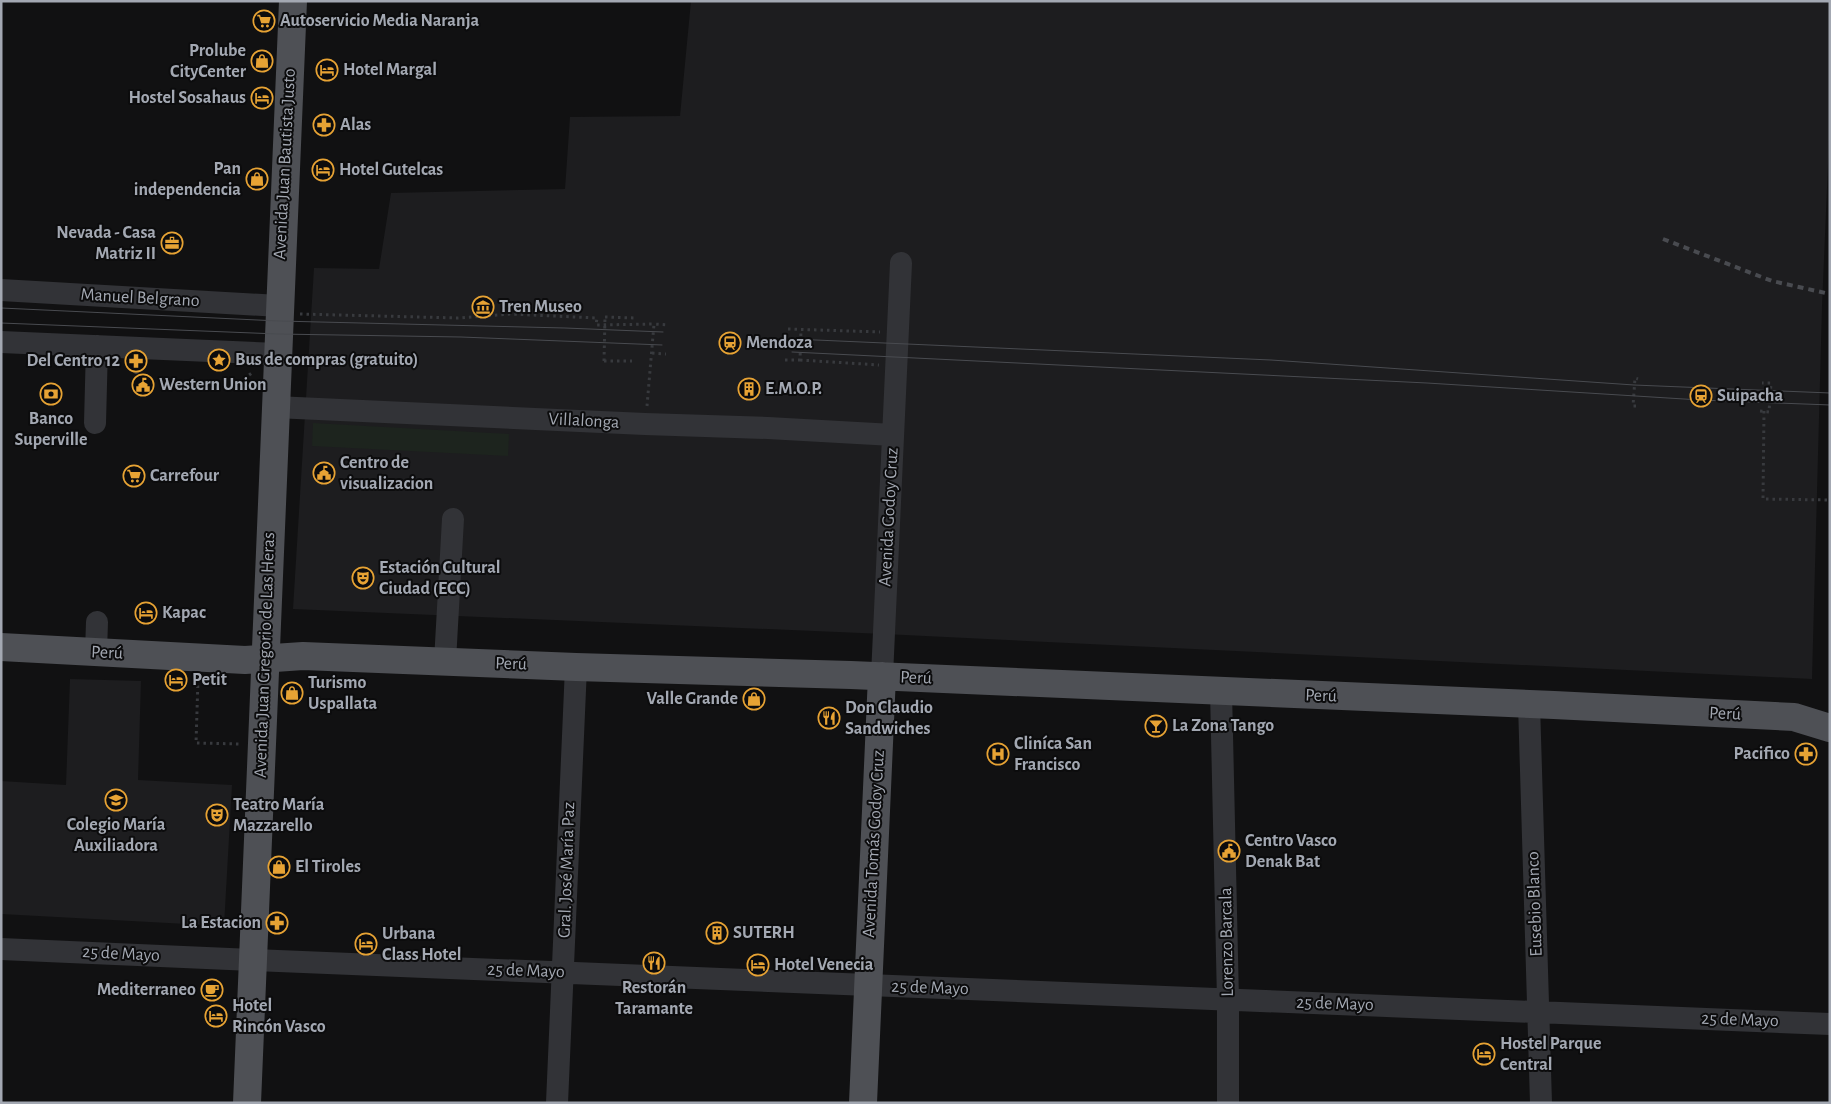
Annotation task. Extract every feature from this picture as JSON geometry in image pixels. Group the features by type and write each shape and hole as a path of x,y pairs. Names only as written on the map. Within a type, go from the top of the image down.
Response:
{"main road":[{"name":"Avenida Juan Bautista Justo","path":"279,315 293,1"},
{"name":"Avenida Juan Gregorio de Las Heras","path":"247,1103 279,315"},
{"name":"Perú","path":"1,647 198,658 265,659 303,656 576,667 882,676 1529,704 1794,717 1830,728"},
{"name":"Avenida Tomás Godoy Cruz","path":"863,1103 882,676"}],"street":[{"name":"Avenida Godoy Cruz","path":"882,676 901,263"},
{"name":"Manuel Belgrano","path":"1,290 279,315"},
{"path":"1,342 278,354"},
{"path":"98,423 101,346"},
{"name":"Villalonga","path":"275,407 893,435"},
{"path":"445,661 453,519"},
{"path":"96,652 98,622"},
{"name":"Gral. José María Paz","path":"557,1103 576,667"},
{"name":"Lorenzo Barcala","path":"1221,691 1228,1000 1228,1103"},
{"name":"Eusebio Blanco","path":"1529,704 1541,1103"},
{"name":"25 de Mayo","path":"1,948 563,973 1830,1024"}],"path":[{"path":"279,315 458,318 510,314 597,318 596,325 669,325"},
{"path":"632,361 604,361 605,317 636,318"},
{"path":"645,424 654,324"},
{"path":"788,329 898,333"},
{"path":"800,360 801,330"},
{"path":"652,354 666,354"},
{"path":"785,360 897,361"},
{"path":"1636,406 1633,406 1635,378 1638,379"},
{"path":"1762,383 1771,383 1769,412 1762,411 1763,499 1830,500"},
{"path":"198,658 196,743 262,745"}],"shaded area":[{"path":"691,1 1830,1 1830,117 1822,306 1812,679 884,634 293,609 314,268 379,269 391,193 565,189 570,117 680,116"},
{"path":"313,423 509,434 508,456 312,446"},
{"name":"Colegio María Auxiliadora","path":"70,679 141,681 138,780 232,785 224,926 1,914 1,781 66,785"}],"tram line":[{"path":"1,308 279,321 663,332"},
{"path":"1,323 278,334 461,337 662,345"},
{"path":"793,339 1271,360 1634,385 1830,393"},
{"path":"792,352 1427,383 1700,400 1830,405"}],"railway":[{"path":"1663,239 1772,281 1830,294"}],"place":[{"name":"Autoservicio Media Naranja","path":"264,21"},
{"name":"Prolube CityCenter","path":"262,61"},
{"name":"Hotel Margal","path":"327,70"},
{"name":"Hostel Sosahaus","path":"262,98"},
{"name":"Alas","path":"324,125"},
{"name":"Hotel Gutelcas","path":"323,170"},
{"name":"Pan independencia","path":"257,179"},
{"name":"Nevada - Casa Matriz II","path":"172,243"},
{"name":"Tren Museo","path":"483,307"},
{"name":"Mendoza","path":"730,343"},
{"name":"Bus de compras (gratuito)","path":"219,360"},
{"name":"Del Centro 12","path":"136,361"},
{"name":"Western Union","path":"143,385"},
{"name":"E.M.O.P.","path":"749,389"},
{"name":"Banco Superville","path":"51,394"},
{"name":"Suipacha","path":"1701,396"},
{"name":"Centro de visualizacion","path":"324,473"},
{"name":"Carrefour","path":"134,476"},
{"name":"Estación Cultural Ciudad (ECC)","path":"363,578"},
{"name":"Kapac","path":"146,613"},
{"name":"Petit","path":"176,680"},
{"name":"Turismo Uspallata","path":"292,693"},
{"name":"Valle Grande","path":"754,699"},
{"name":"Don Claudio Sandwiches","path":"829,718"},
{"name":"La Zona Tango","path":"1156,726"},
{"name":"Cliníca San Francisco","path":"998,754"},
{"name":"Pacifico","path":"1806,754"},
{"name":"Colegio María Auxiliadora","path":"116,800"},
{"name":"Teatro María Mazzarello","path":"217,815"},
{"name":"Centro Vasco Denak Bat","path":"1229,851"},
{"name":"El Tiroles","path":"279,867"},
{"name":"La Estacion","path":"277,923"},
{"name":"SUTERH","path":"717,933"},
{"name":"Urbana Class Hotel","path":"366,944"},
{"name":"Restorán Taramante","path":"654,963"},
{"name":"Hotel Venecia","path":"758,965"},
{"name":"Mediterraneo","path":"212,990"},
{"name":"Hotel Rincón Vasco","path":"216,1016"},
{"name":"Hostel Parque Central","path":"1484,1054"}]}
